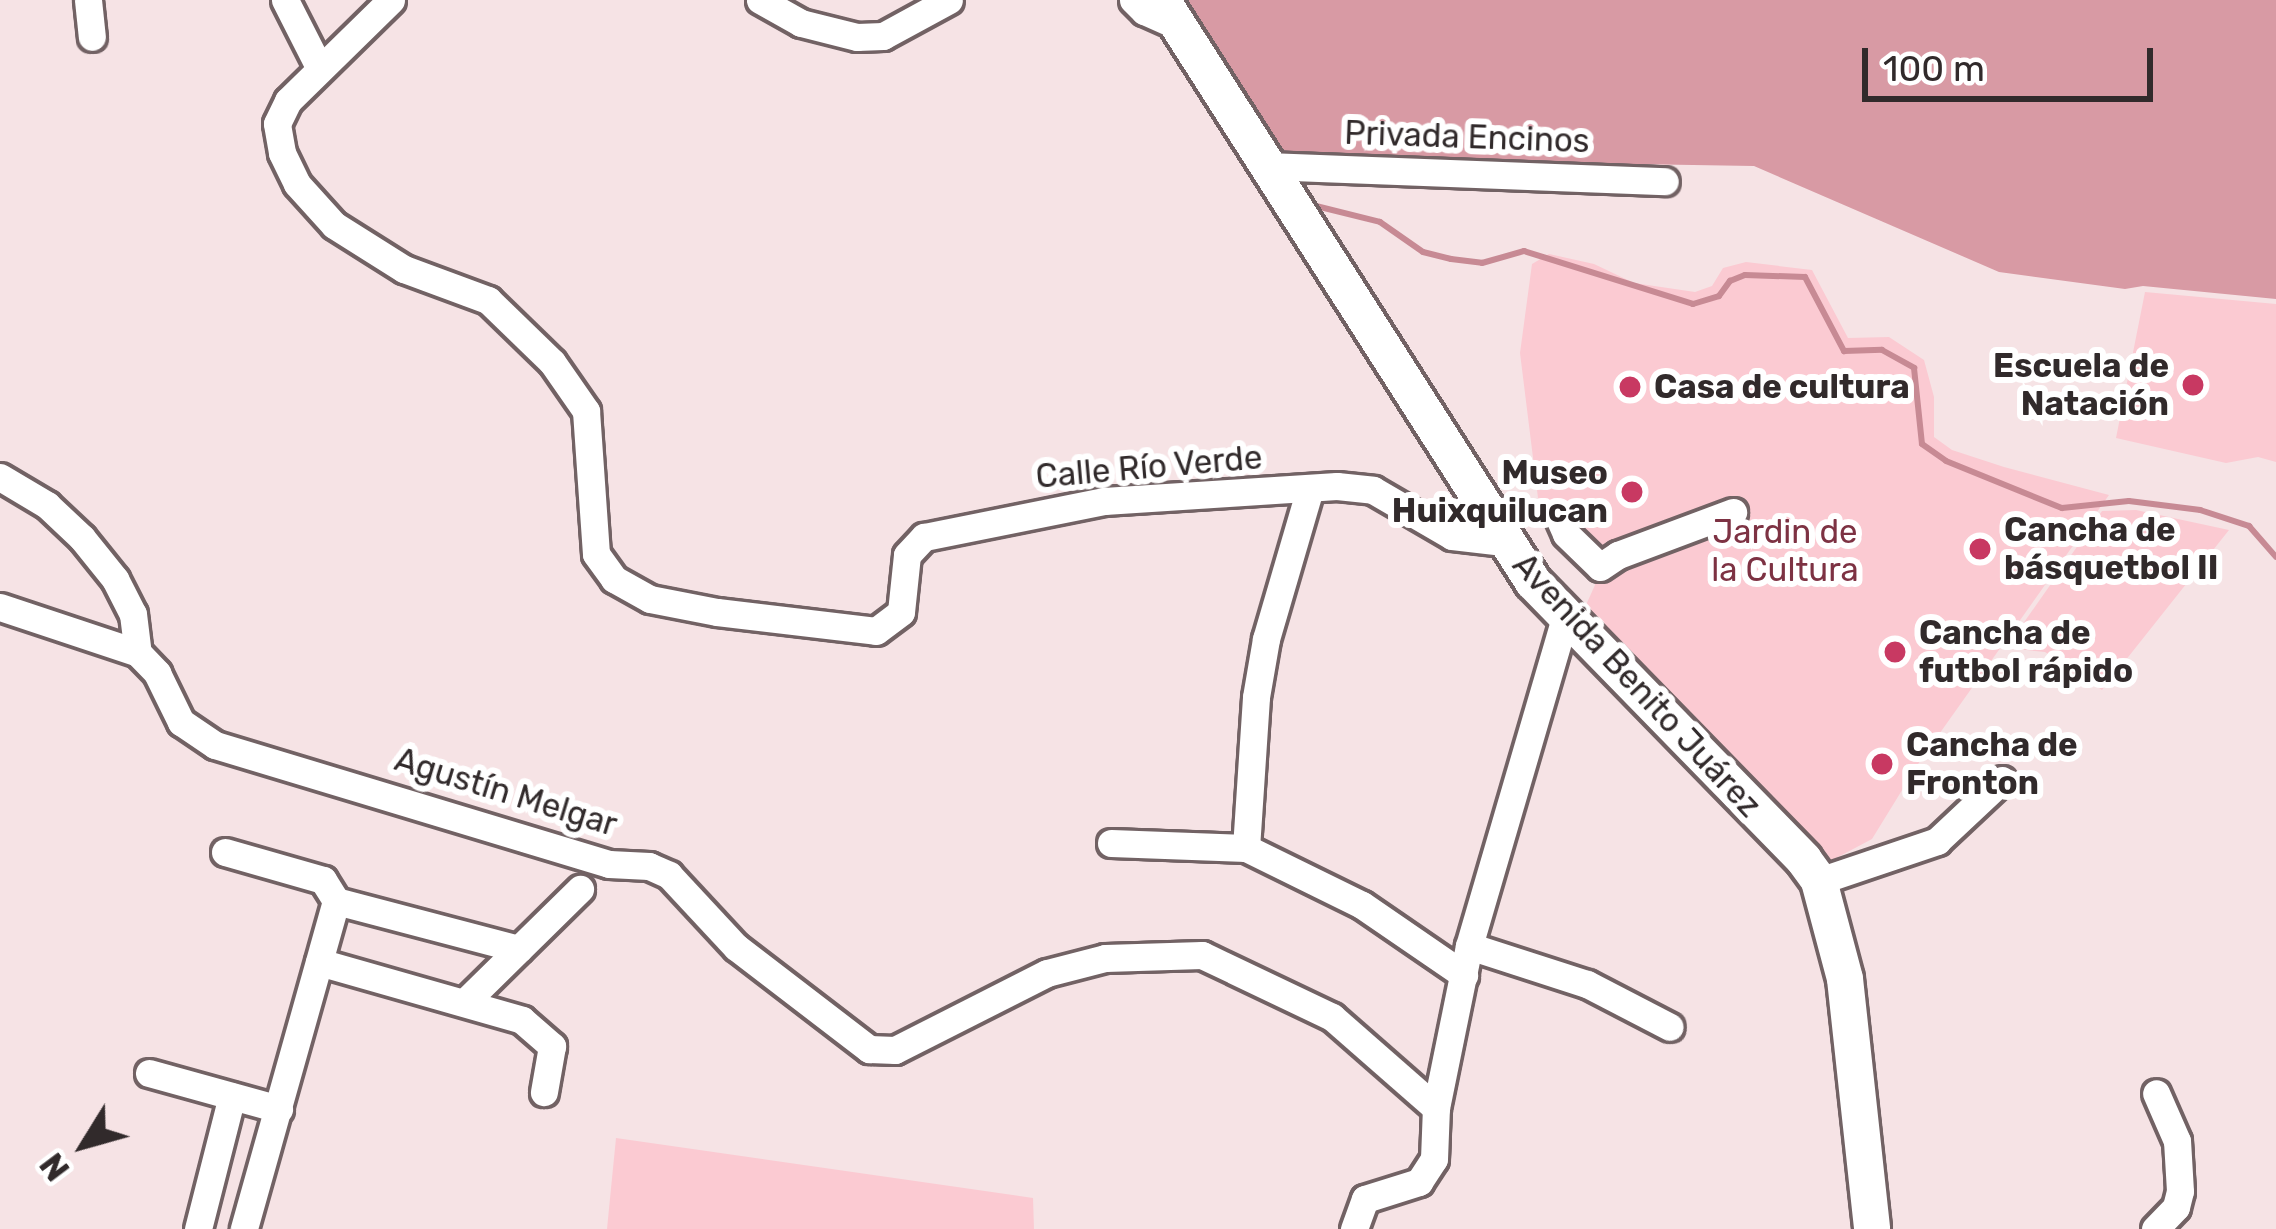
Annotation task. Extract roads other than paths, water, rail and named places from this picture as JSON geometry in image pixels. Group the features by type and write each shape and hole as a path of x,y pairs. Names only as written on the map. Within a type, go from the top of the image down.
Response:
{"main road":[{"name":"Avenida Benito Juárez","path":"1169,12 1277,166 1504,542 1565,618 1804,860 1819,881 1845,979 1872,1229"}],"street":[{"path":"88,0 92,37"},
{"path":"285,0 320,69 391,0"},
{"path":"760,0 801,23 857,37 883,36 949,0"},
{"path":"1133,0 1144,11 1169,12"},
{"name":"Calle Río Verde","path":"320,69 288,101 277,124 282,153 297,184 334,226 404,269 488,300 552,362 586,411 596,554 614,579 650,599 876,631 901,612 914,544 935,533 1103,501 1373,490 1452,536 1504,542"},
{"name":"Privada Encinos","path":"1277,166 1665,182"},
{"path":"0,477 47,506 115,579 133,614 138,653 0,607"},
{"path":"1246,848 1256,697 1266,639 1310,489"},
{"path":"1559,518 1566,534 1600,567 1618,555 1733,512"},
{"path":"1354,1229 1365,1199 1419,1182 1434,1159 1436,1108 1469,946 1565,618"},
{"name":"Agustín Melgar","path":"138,653 157,673 181,722 215,746 609,864 649,866 669,875 736,947 869,1049 895,1050 936,1033 1047,973 1105,958 1202,955 1332,1017 1436,1108"},
{"path":"1819,881 1937,841 2002,780"},
{"path":"1111,843 1246,848 1362,904 1464,975"},
{"path":"225,852 323,880 335,901 244,1229"},
{"path":"466,1001 580,889"},
{"path":"335,901 518,949"},
{"path":"1469,946 1587,984 1670,1027"},
{"path":"320,962 466,1001 541,1032 552,1046 544,1092"},
{"path":"149,1073 279,1109"},
{"path":"2155,1229 2176,1207 2180,1191 2176,1141 2156,1093"},
{"path":"198,1229 232,1096"}],"waterway":[{"path":"1312,205 1380,222 1423,252 1482,263 1524,251 1693,304 1719,296 1730,281 1745,275 1805,277 1844,351 1882,350 1914,368 1922,444 1946,461 2062,508 2129,501 2200,510 2249,526 2276,557"}],"place":[{"name":"Escuela de Natación","path":"2193,385"},
{"name":"Casa de cultura","path":"1630,387"},
{"name":"Museo Huixquilucan","path":"1632,492"},
{"name":"Cancha de básquetbol II","path":"1980,549"},
{"name":"Cancha de futbol rápido","path":"1895,652"},
{"name":"Cancha de Fronton","path":"1882,764"}],"park label":[{"name":"Jardin de la Cultura","path":"1785,551"}]}
